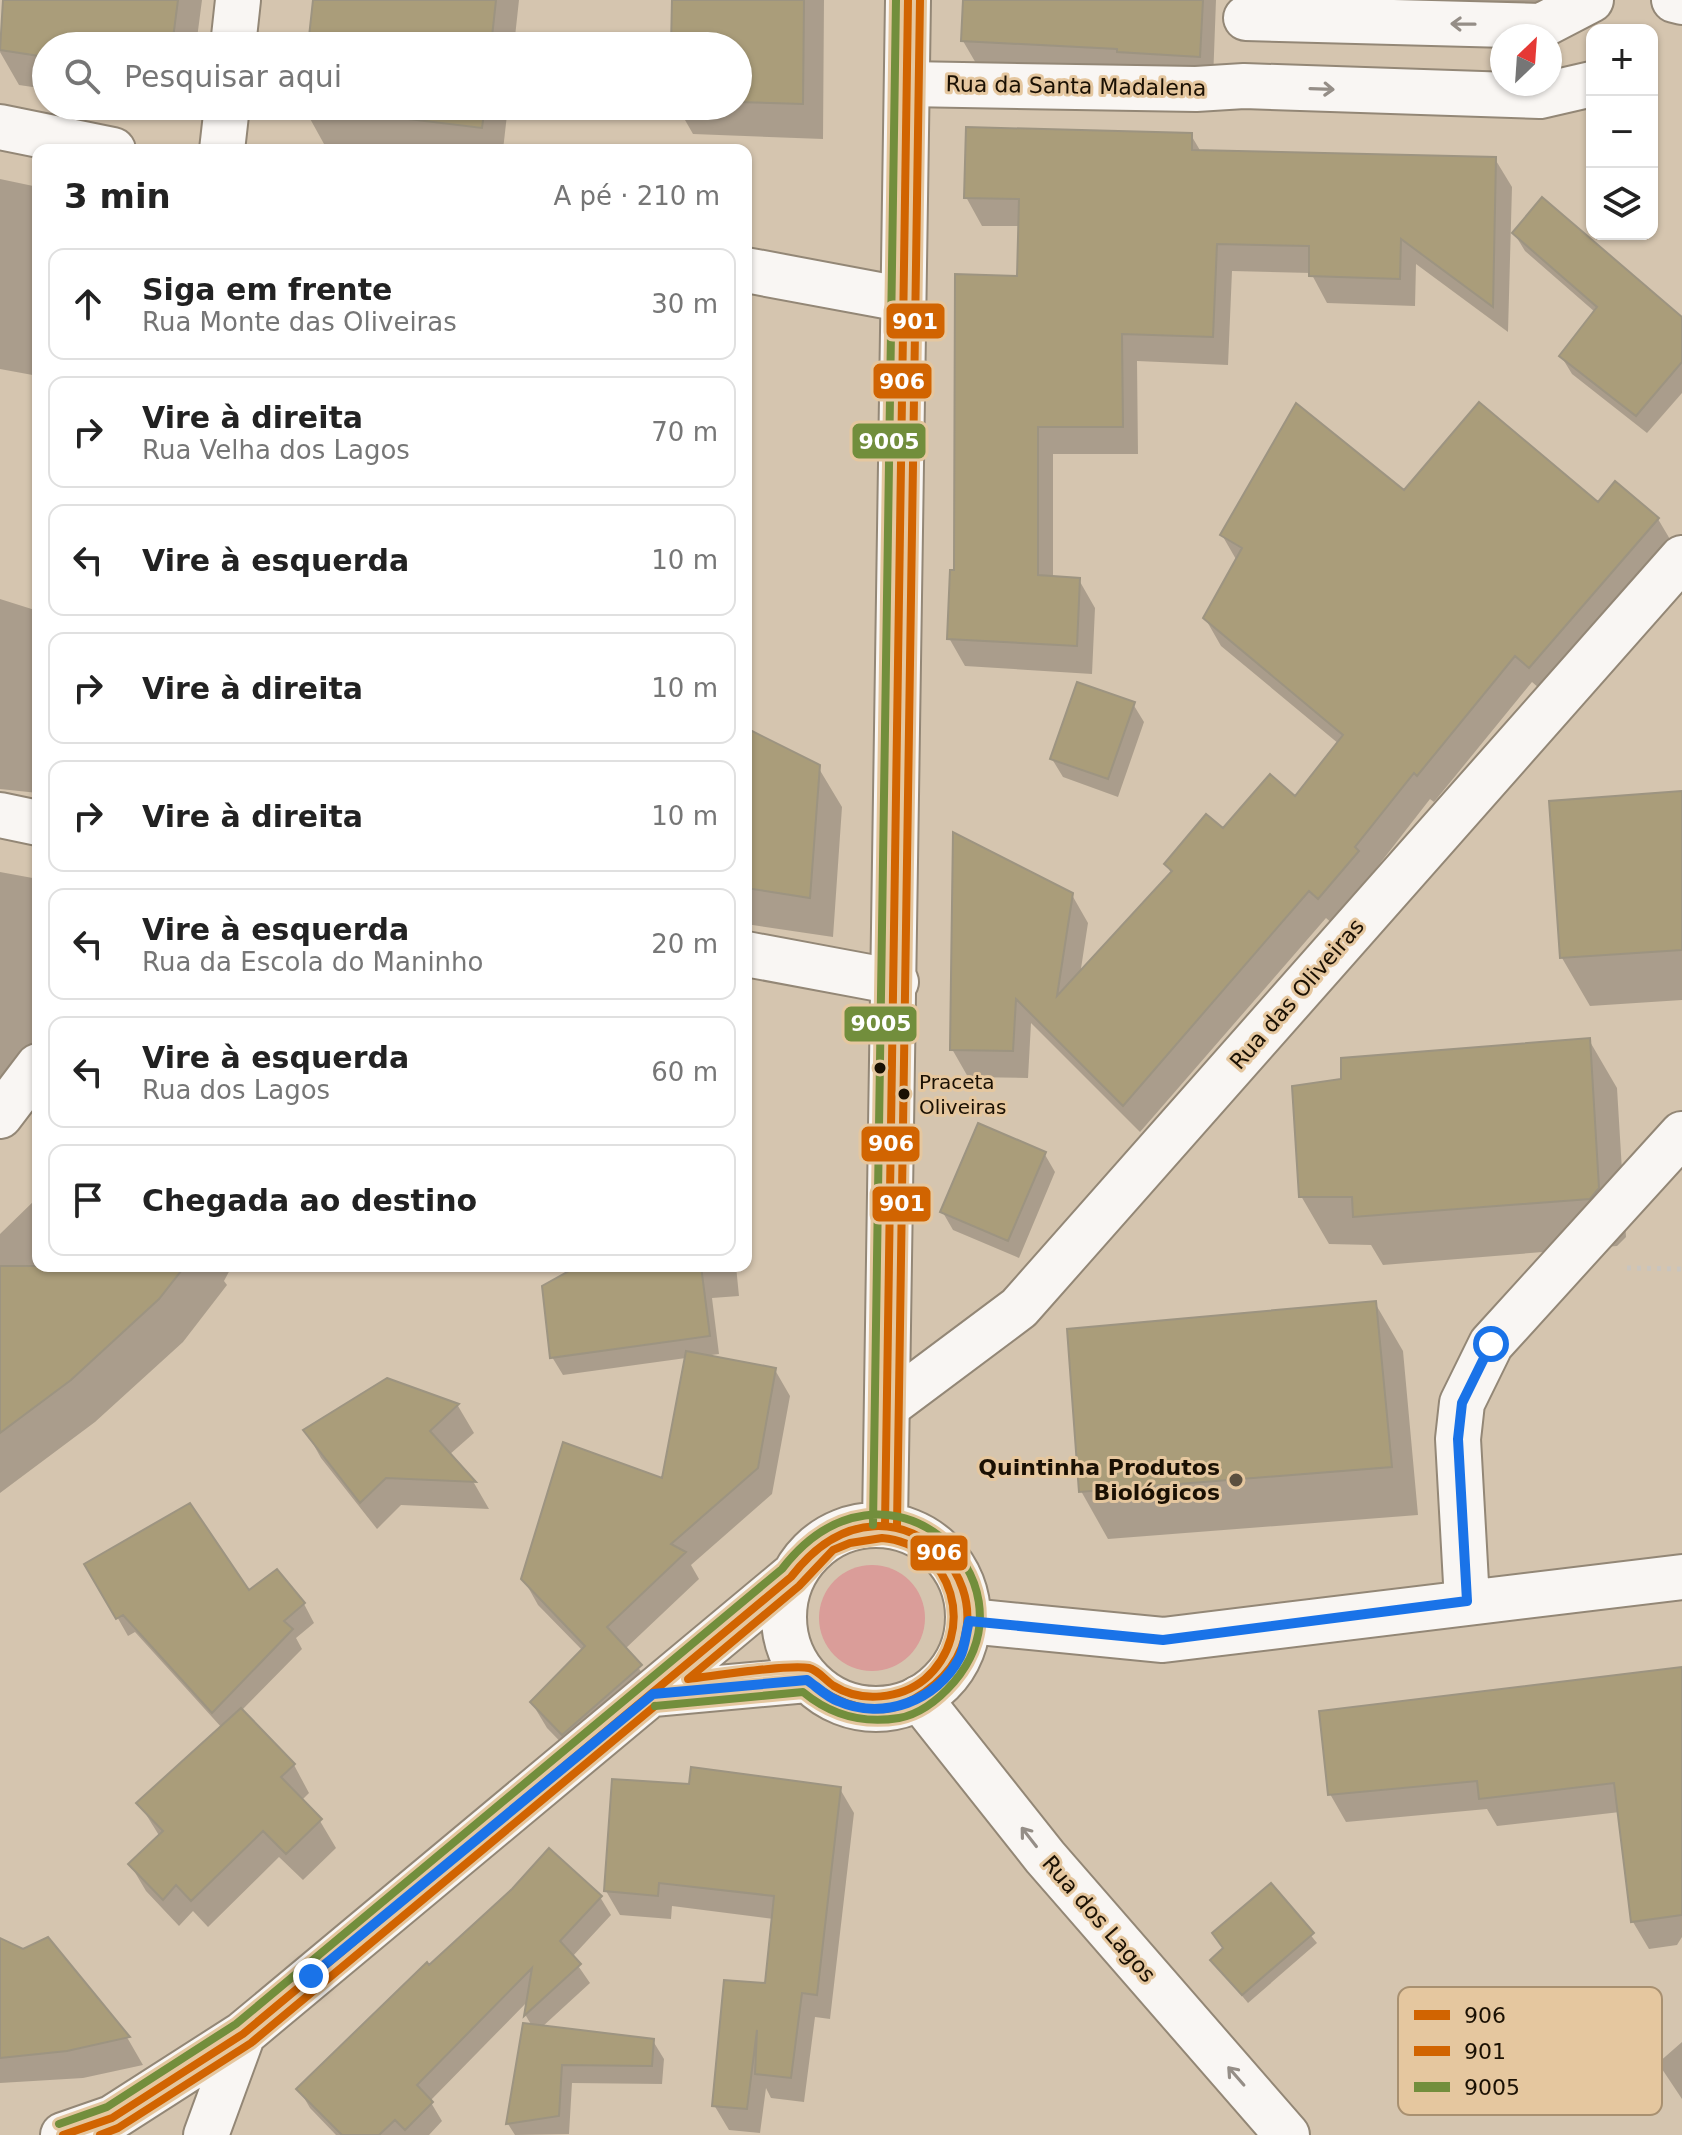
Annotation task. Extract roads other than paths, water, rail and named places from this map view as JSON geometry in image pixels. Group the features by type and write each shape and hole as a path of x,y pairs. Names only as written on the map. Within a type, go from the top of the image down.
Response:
{"street":[{"path":"235,32 238,0"},
{"path":"885,1525 896,982 901,299 908,0"},
{"path":"1552,24 1591,0"},
{"path":"1610,24 1614,0"},
{"path":"1674,0 1682,2"},
{"path":"1244,86 1246,9 1490,27"},
{"name":"Rua da Santa Madalena","path":"907,84 1490,89"},
{"name":"Rua da Santa Madalena","path":"1562,87 1586,85"},
{"path":"223,144 225,120"},
{"path":"0,127 84,144"},
{"path":"752,271 901,299"},
{"name":"Rua das Oliveiras","path":"888,1406 1019,1308 1682,558"},
{"path":"0,815 32,822"},
{"path":"752,955 896,982"},
{"path":"0,1116 32,1074"},
{"path":"1467,1601 1458,1439 1462,1403 1491,1344 1682,1134"},
{"path":"83,2133 112,2118 243,2034 791,1577 813,1548 844,1530 885,1525 915,1533 944,1554 963,1586 969,1621 960,1656 939,1685 908,1705 871,1710 837,1701 807,1680 788,1649 783,1612 791,1577"},
{"path":"969,1621 1163,1640 1682,1577"},
{"path":"653,1694 807,1680"},
{"name":"Rua dos Lagos","path":"919,1698 1045,1857 1287,2135"},
{"path":"206,2135 243,2034"}],"place":[{"name":"Praceta Oliveiras","path":"904,1094"},
{"name":"Quintinha Produtos Biológicos","path":"1236,1480"}]}
